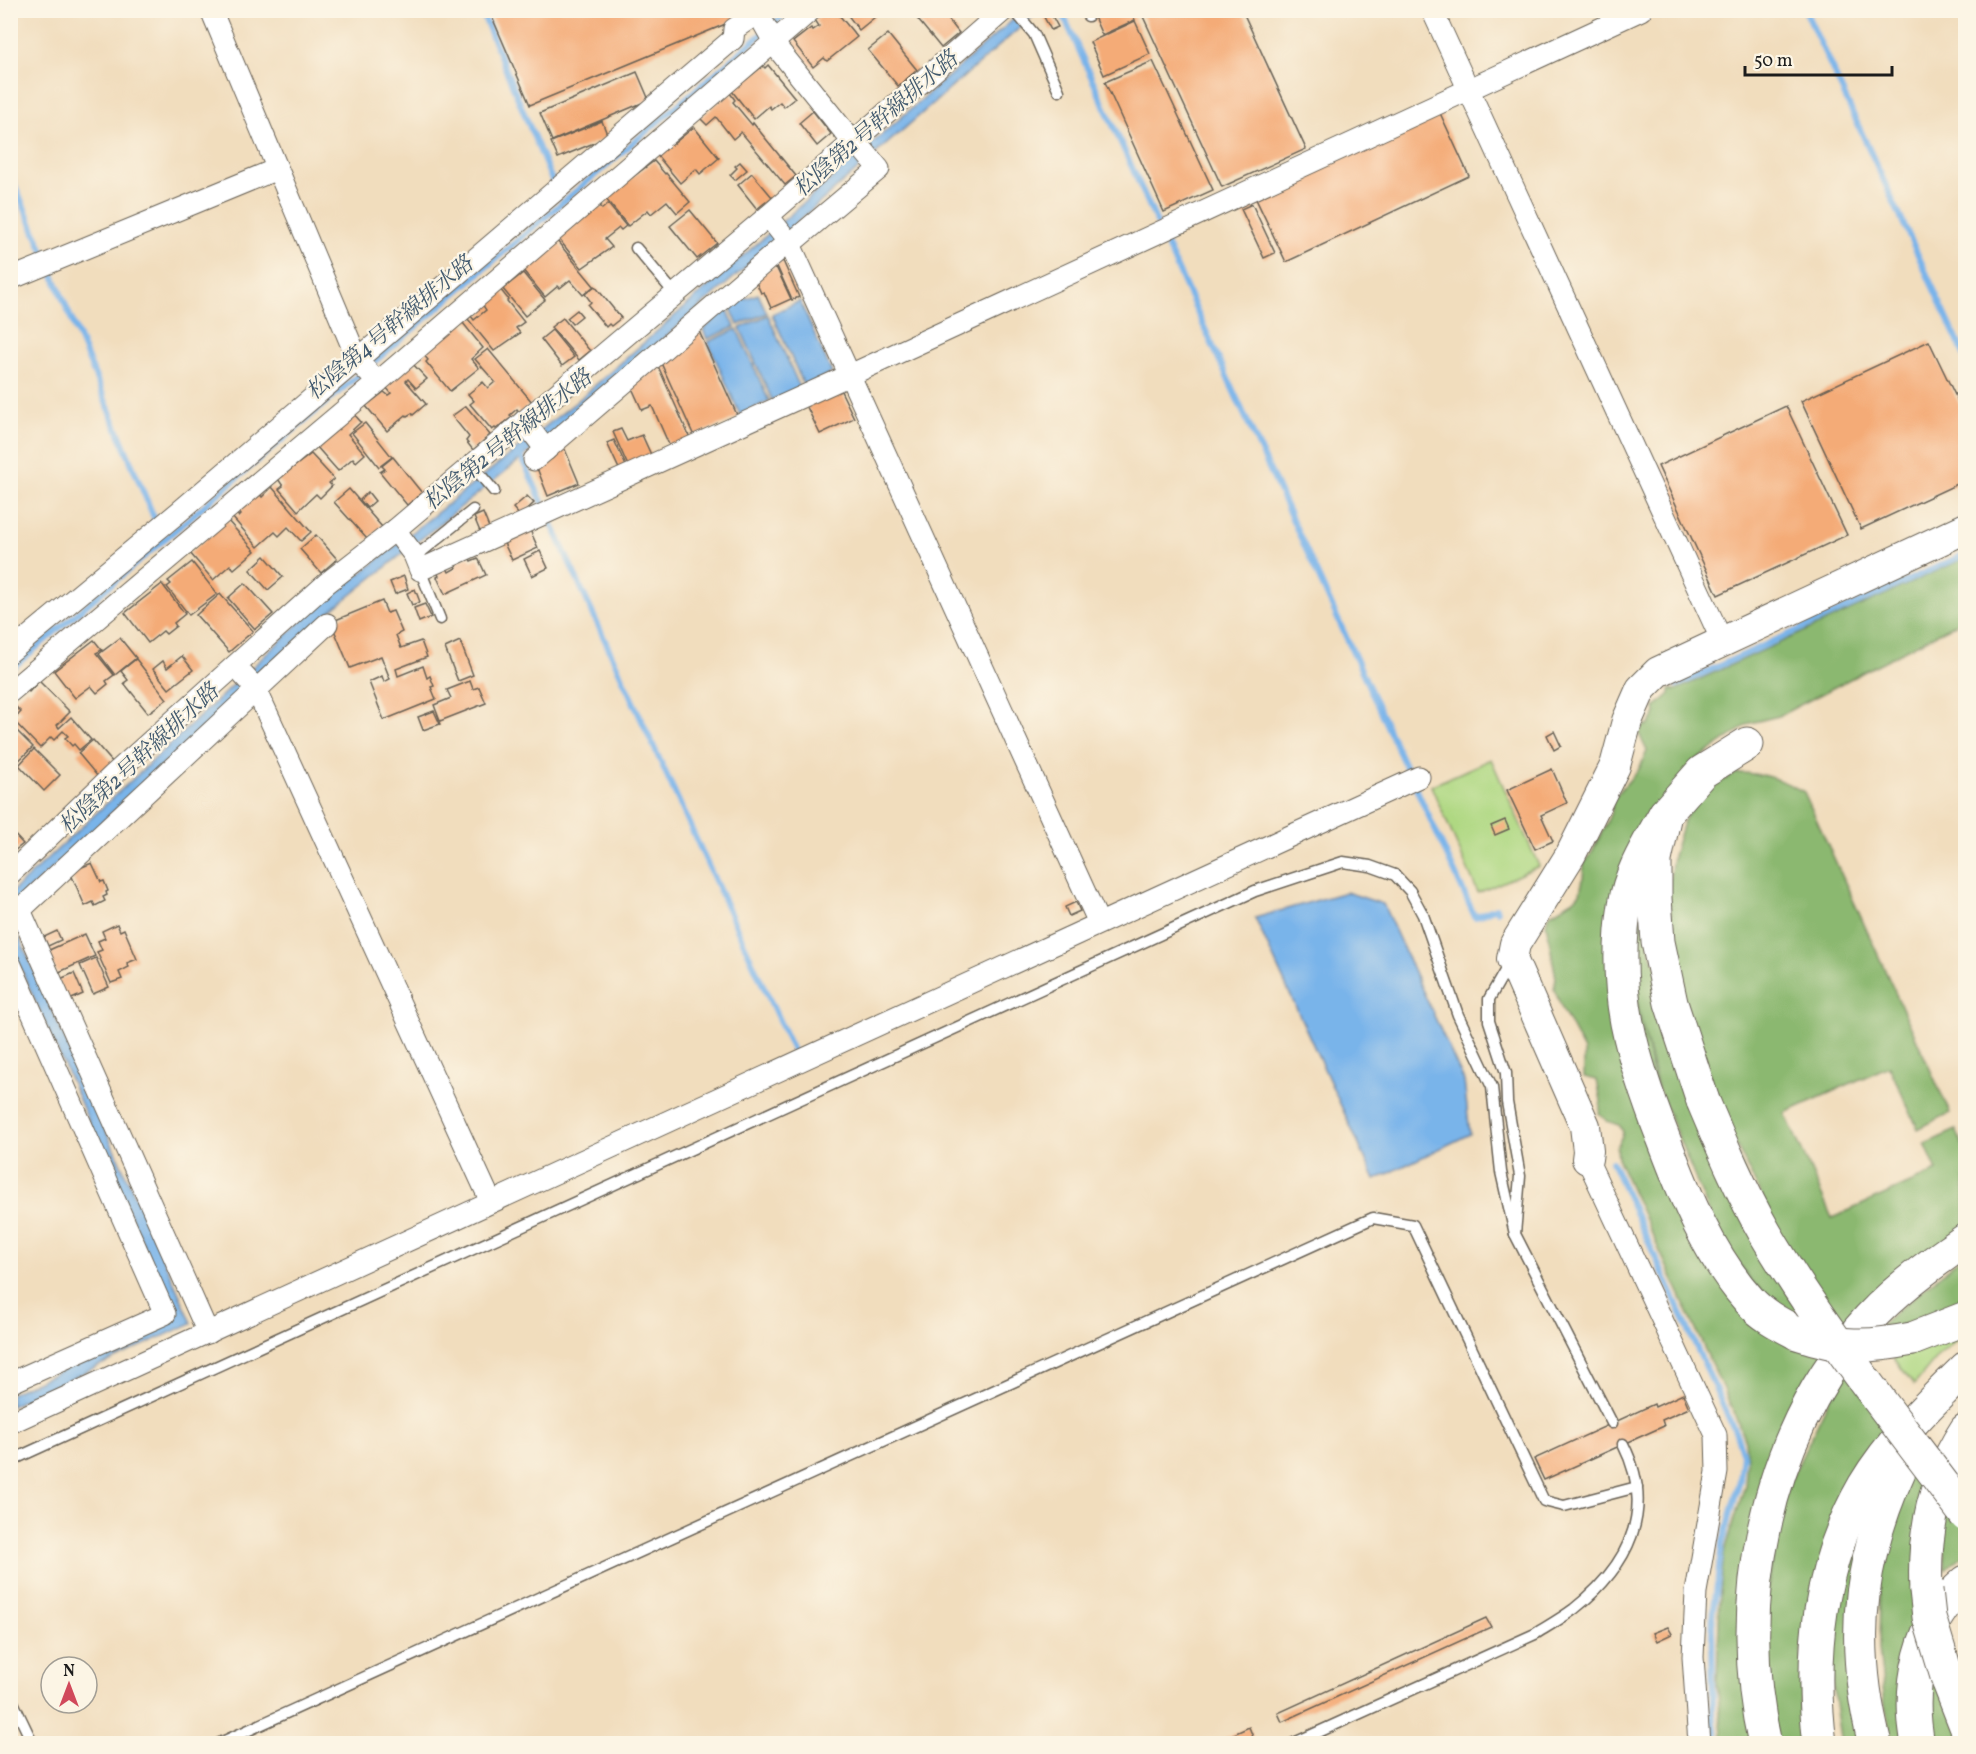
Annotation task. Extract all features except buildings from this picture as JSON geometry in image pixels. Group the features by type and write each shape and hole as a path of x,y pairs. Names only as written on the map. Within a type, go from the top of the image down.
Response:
{"highway":[{"path":"1747,744 1702,772 1665,814 1637,863 1625,903 1621,944 1627,1021 1647,1096 1676,1171 1699,1223 1716,1254 1750,1302 1773,1321 1797,1333 1825,1342 1856,1346 1882,1345 1912,1339 1965,1318"},
{"path":"1665,814 1655,860 1658,942 1671,1003 1703,1101 1729,1164 1765,1232 1804,1295 1965,1515"},
{"path":"1765,1743 1755,1686 1753,1639 1755,1593 1761,1547 1771,1502 1786,1456 1804,1413 1829,1371 1858,1330 1894,1295 1936,1260 1965,1240"},
{"path":"1820,1742 1816,1695 1816,1648 1821,1606 1831,1563 1845,1523 1865,1485 1889,1451 1960,1373"},
{"path":"1875,1743 1868,1717 1862,1675 1860,1633 1862,1590 1870,1549 1898,1471 1932,1408 1960,1373"},
{"path":"1965,1430 1946,1466 1934,1497 1924,1560 1929,1617 1965,1726"},
{"path":"1918,1743 1913,1693 1917,1664 1925,1638 1942,1607 1965,1582"}],"street":[{"path":"211,10 358,360 376,380"},
{"path":"10,692 811,10"},
{"path":"10,874 113,775 237,668 327,583 397,532 527,425 675,294 770,218 1004,10"},
{"path":"1432,10 1722,641"},
{"path":"397,532 416,560 850,375 1641,10"},
{"path":"10,652 180,511 733,39 734,29 759,14 773,41 879,169 788,242 542,453 527,425"},
{"path":"10,279 277,169"},
{"path":"770,218 788,242 1099,923"},
{"path":"583,377 603,399"},
{"path":"1699,1743 1693,1658 1696,1592 1717,1472 1716,1435 1587,1159 1584,1126 1512,959 1515,944 1571,854 1614,766 1627,721 1641,689 1658,672 1965,528"},
{"path":"208,1333 16,906 327,624"},
{"path":"237,668 255,687 491,1202"},
{"path":"10,1423 1419,777"},
{"path":"10,963 165,1314 10,1383"}],"lane":[{"path":"1014,10 1034,34 1059,92"},
{"path":"636,248 675,294"},
{"path":"475,468 493,490"},
{"path":"440,619 416,560 473,510"},
{"path":"10,1461 1255,891 1343,862 1370,866 1395,875 1410,891 1423,915 1458,1015 1492,1087 1501,1172 1515,1234 1612,1423"},
{"path":"1512,959 1490,999 1490,1021 1506,1073 1507,1102 1520,1176 1515,1234"},
{"path":"218,1743 1373,1218 1413,1225 1544,1501 1564,1506 1637,1486"},
{"path":"1292,1743 1535,1634 1572,1610 1600,1586 1628,1546 1638,1519 1637,1486 1629,1456 1623,1444"},
{"path":"10,1696 33,1743"}],"green space":[{"path":"1965,558 1965,619 1779,716 1750,723 1691,764 1615,892 1681,1210 1827,1354 1782,1435 1754,1743 1723,1743 1717,1683 1720,1593 1724,1554 1745,1485 1747,1461 1745,1441 1618,1160 1617,1147 1623,1133 1622,1129 1619,1125 1607,1121 1599,1113 1601,1101 1597,1080 1584,1077 1584,1051 1554,989 1556,978 1546,923 1550,914 1574,900 1580,893 1584,863 1590,856 1607,822 1612,809 1612,800 1639,769 1647,751 1640,731 1644,726 1649,725 1656,713 1655,707 1670,694 1670,689 1676,690"},
{"path":"1491,759 1539,866 1478,893 1431,786"},
{"path":"1737,773 1772,778 1804,792 1950,1113 1918,1129 1889,1066 1785,1113 1832,1218 1937,1171 1925,1144 1956,1130 1965,1150 1965,1224 1843,1329 1784,1242 1712,1096 1681,993 1668,891 1673,856 1683,822 1698,798"},
{"path":"1644,893 1650,951 1809,1324 1779,1308 1748,1277 1716,1229 1658,1088 1639,1012 1633,946"},
{"path":"1965,1254 1965,1304 1927,1322 1872,1332"},
{"path":"1965,1334 1938,1356 1914,1385 1887,1349"},
{"path":"1844,1368 1886,1426 1862,1463 1803,1634 1800,1718 1803,1743 1776,1744 1765,1606 1784,1494"},
{"path":"1913,1452 1930,1471 1911,1743 1894,1744 1885,1705 1879,1649 1880,1580"},
{"path":"1946,1494 1965,1520 1965,1554 1946,1569 1942,1538"},
{"path":"1867,1502 1865,1743 1841,1744 1831,1655 1840,1584"},
{"path":"1931,1653 1965,1737 1965,1743 1933,1743 1928,1717"}],"water":[{"path":"1023,11 1039,11 581,411 317,622 11,907 11,893 306,617 576,402"},
{"path":"758,294 767,313 738,325 730,306 741,296 745,299"},
{"path":"800,301 832,373 804,386 772,314"},
{"path":"727,308 735,327 707,339 703,330"},
{"path":"768,315 800,388 772,400 740,328"},
{"path":"737,329 769,401 740,415 708,342"},
{"path":"1346,892 1383,904 1464,1081 1470,1134 1375,1180 1255,918"},
{"path":"11,919 192,1323 11,1406 10,1394 176,1318 11,946"}],"waterway":[{"path":"481,10 554,185"},
{"name":"松陰第4号幹線排水路","path":"10,670 790,10"},
{"path":"1061,10 1157,223"},
{"path":"1805,10 1966,359"},
{"path":"10,174 46,258"},
{"path":"1163,237 1407,770"},
{"path":"51,270 155,520"},
{"name":"松陰第2号幹線排水路","path":"520,454 544,506"},
{"path":"549,518 794,1053"},
{"path":"1677,685 1966,554"},
{"path":"1416,788 1475,917 1496,908 1497,911"},
{"path":"1612,1162 1737,1436 1743,1455 1740,1480 1722,1545 1712,1624 1713,1716 1717,1744"}]}
